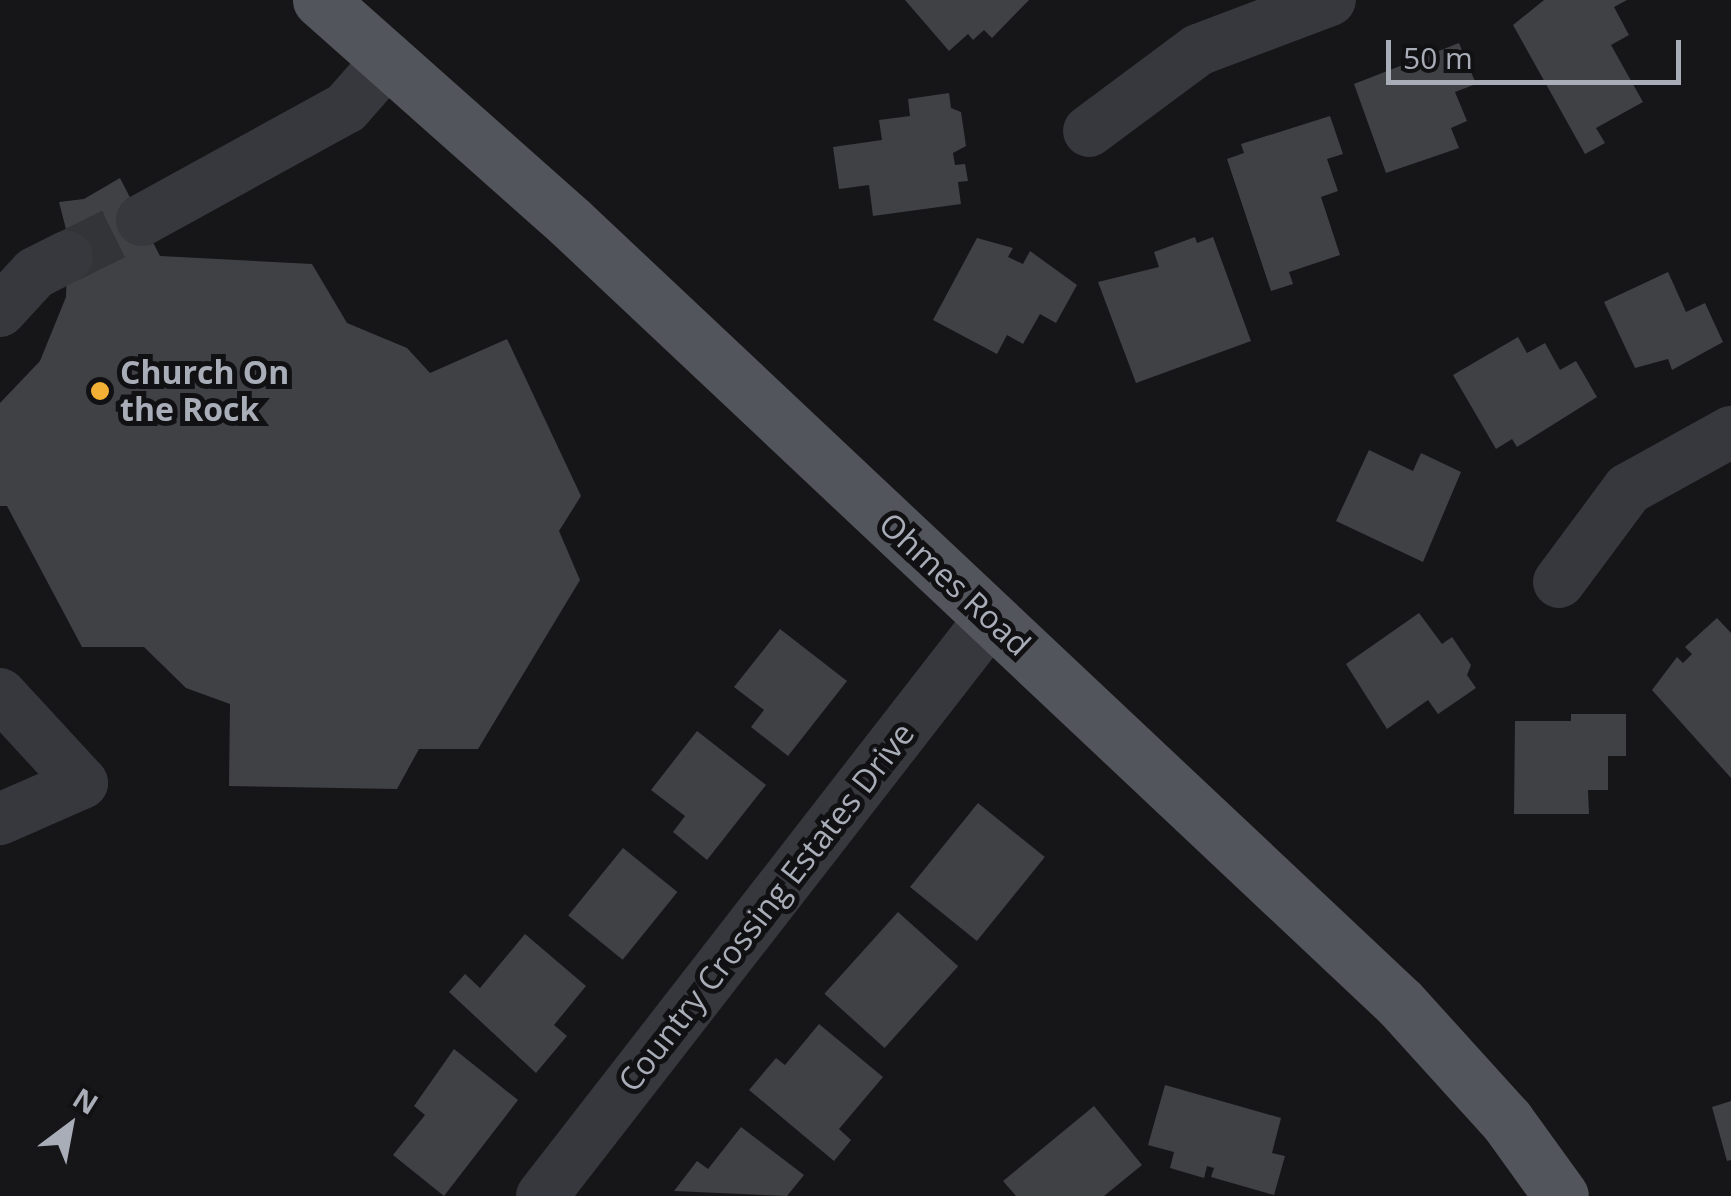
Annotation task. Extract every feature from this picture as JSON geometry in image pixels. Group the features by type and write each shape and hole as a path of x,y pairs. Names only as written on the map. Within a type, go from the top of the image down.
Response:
{"main road":[{"name":"Ohmes Road","path":"360,22 1400,1003 1507,1121 1560,1196"}],"street":[{"path":"1089,131 1198,50 1330,0"},
{"path":"142,220 346,108 360,22"},
{"path":"0,311 35,273 67,257"},
{"path":"1558,582 1628,489 1731,432"},
{"name":"Country Crossing Estates Drive","path":"542,1196 991,618"},
{"path":"0,694 82,783 0,818"}],"building":[{"path":"905,0 1029,0 992,38 984,30 973,40 968,34 949,51"},
{"path":"1544,0 1627,0 1614,7 1629,35 1611,45 1643,102 1596,128 1605,143 1585,154 1513,25"},
{"path":"1459,43 1476,84 1455,92 1467,121 1451,128 1459,148 1386,173 1354,84"},
{"path":"949,93 951,108 961,112 966,146 953,153 955,165 965,164 968,181 958,182 961,204 873,216 869,185 839,189 833,147 882,140 879,120 910,116 908,99"},
{"path":"1330,116 1343,154 1327,159 1338,191 1321,197 1340,255 1289,272 1293,284 1271,291 1227,159 1244,153 1241,144"},
{"path":"120,178 160,256 312,264 347,323 407,348 430,373 507,339 581,496 559,531 580,580 478,749 419,749 397,789 229,786 230,704 186,688 144,647 82,647 7,506 0,506 0,403 40,361 66,297 68,237 59,202 84,199"},
{"path":"1195,237 1197,243 1213,237 1251,341 1136,383 1098,282 1159,267 1154,252"},
{"path":"977,238 1013,248 1008,257 1023,264 1030,251 1077,285 1056,323 1040,314 1023,344 1007,335 997,354 933,320"},
{"path":"1668,272 1686,312 1705,303 1723,342 1672,370 1668,359 1635,368 1604,302"},
{"path":"1518,337 1527,353 1545,343 1560,370 1576,361 1597,397 1517,447 1512,439 1496,449 1453,375"},
{"path":"1369,450 1413,471 1421,453 1461,472 1423,562 1336,521"},
{"path":"1419,613 1442,644 1452,637 1471,665 1467,675 1476,688 1438,714 1428,700 1387,729 1346,664"},
{"path":"1717,618 1731,633 1731,778 1652,690 1677,657 1683,663 1692,654 1685,647"},
{"path":"780,629 847,681 788,756 751,727 764,710 734,687"},
{"path":"1571,714 1626,714 1626,756 1608,756 1608,790 1588,790 1589,814 1514,814 1515,721 1571,721"},
{"path":"697,731 766,785 707,860 673,832 685,816 651,790"},
{"path":"978,803 1045,857 977,941 910,887"},
{"path":"623,848 677,892 623,960 568,916"},
{"path":"898,912 958,966 885,1048 824,994"},
{"path":"525,934 586,986 554,1025 567,1036 536,1073 449,992 465,974 480,988"},
{"path":"819,1024 883,1077 839,1129 851,1140 834,1161 749,1090 776,1058 785,1065"},
{"path":"454,1049 518,1100 444,1196 393,1155 425,1115 414,1106"},
{"path":"1165,1085 1281,1118 1272,1153 1285,1156 1274,1195 1211,1177 1214,1168 1207,1166 1204,1178 1170,1168 1174,1152 1148,1145"},
{"path":"1731,1101 1731,1160 1727,1161 1712,1107"},
{"path":"1094,1106 1142,1165 1104,1196 1016,1196 1003,1181"},
{"path":"741,1127 804,1175 787,1196 674,1191 697,1161 708,1169"}],"tunnel":[{"path":"67,257 142,220"}],"place":[{"name":"Church On the Rock","path":"100,391"}]}
